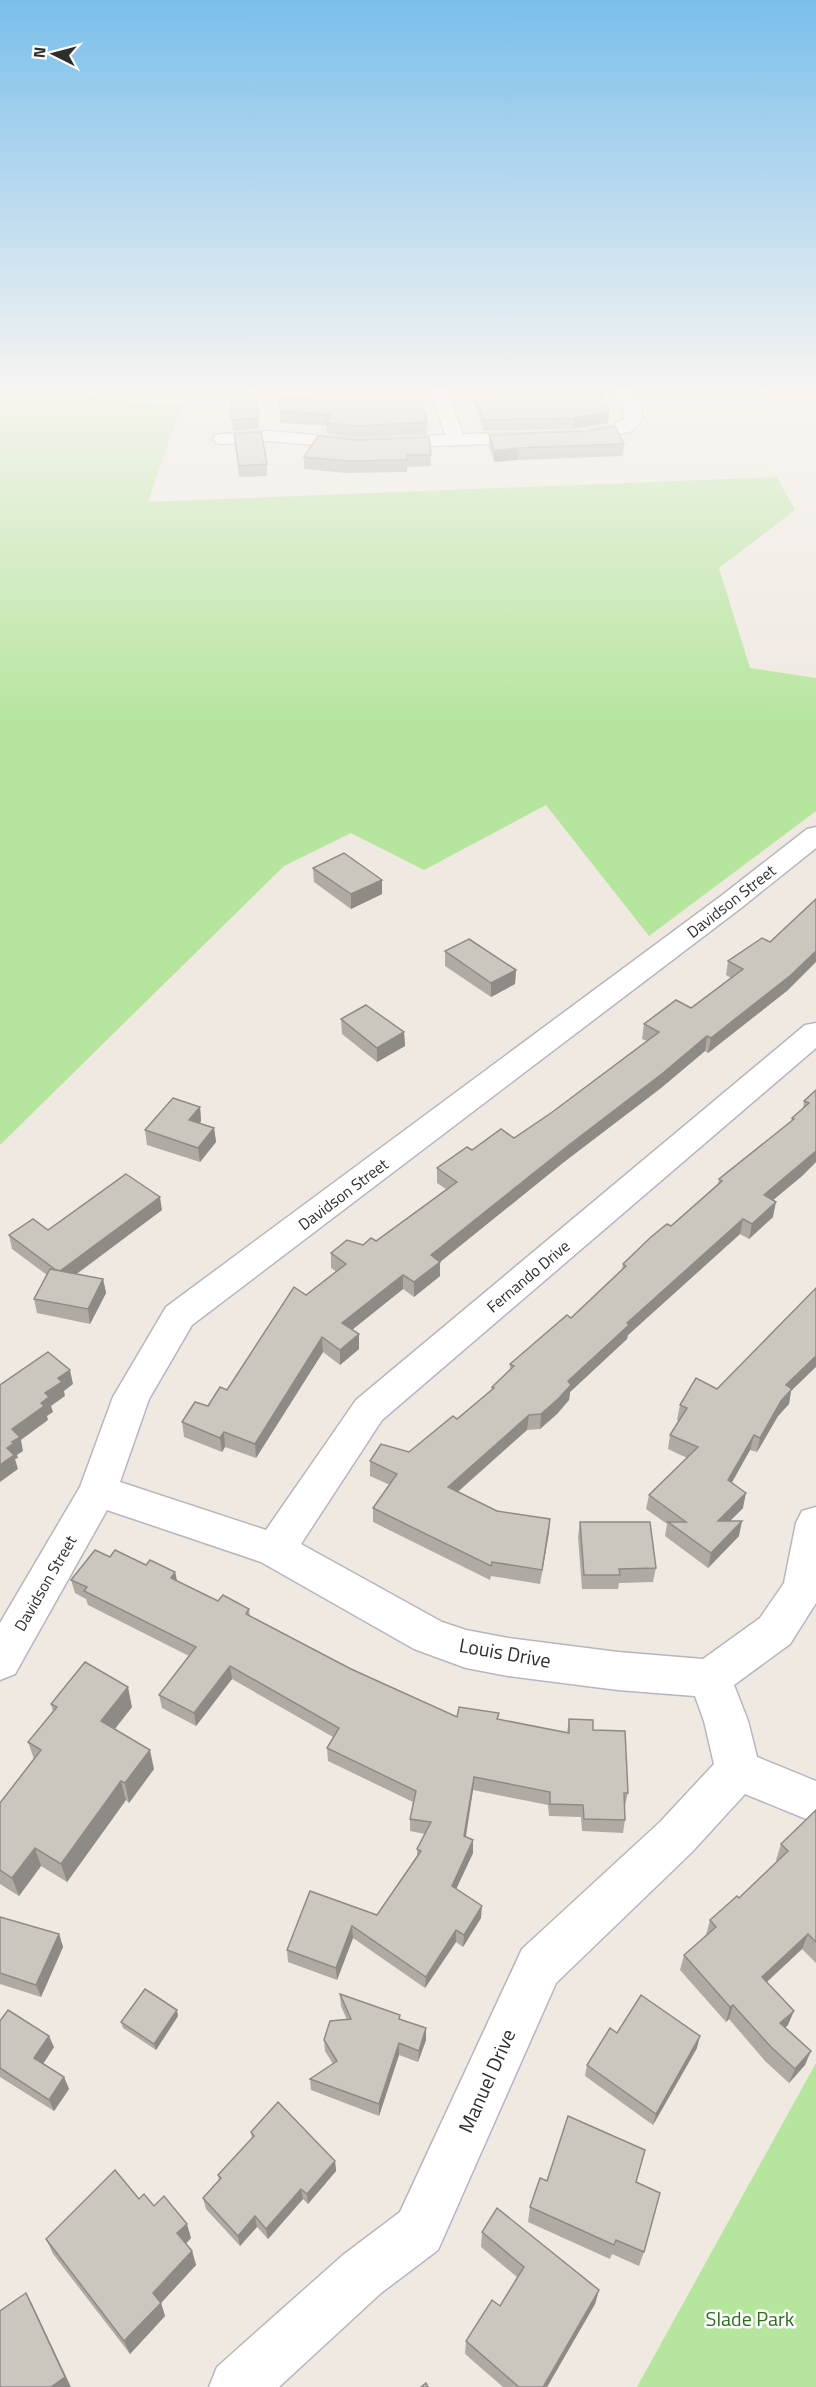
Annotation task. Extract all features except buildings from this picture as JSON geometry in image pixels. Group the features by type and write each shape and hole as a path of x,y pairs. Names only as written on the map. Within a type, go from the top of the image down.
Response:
{"street":[{"name":"Davidson Street","path":"0,1660 98,1491 130,1397 179,1316 731,902 816,835"},
{"name":"Fernando Drive","path":"275,1550 369,1410 816,1032"},
{"name":"Louis Drive","path":"98,1491 275,1550 429,1636 466,1649 508,1657 618,1671 710,1678"},
{"path":"816,1523 803,1588 775,1631 710,1678 726,1721 738,1770 816,1802"},
{"name":"Manuel Drive","path":"237,2387 362,2274 419,2231 539,1966 676,1837 738,1770"}],"green space":[{"path":"0,498 149,498 148,502 239,498 789,498 795,510 719,568 750,668 816,678 816,811 649,936 546,805 424,870 351,833 284,866 0,1145"},
{"name":"Slade Park","path":"816,2063 816,2387 637,2387"}]}
